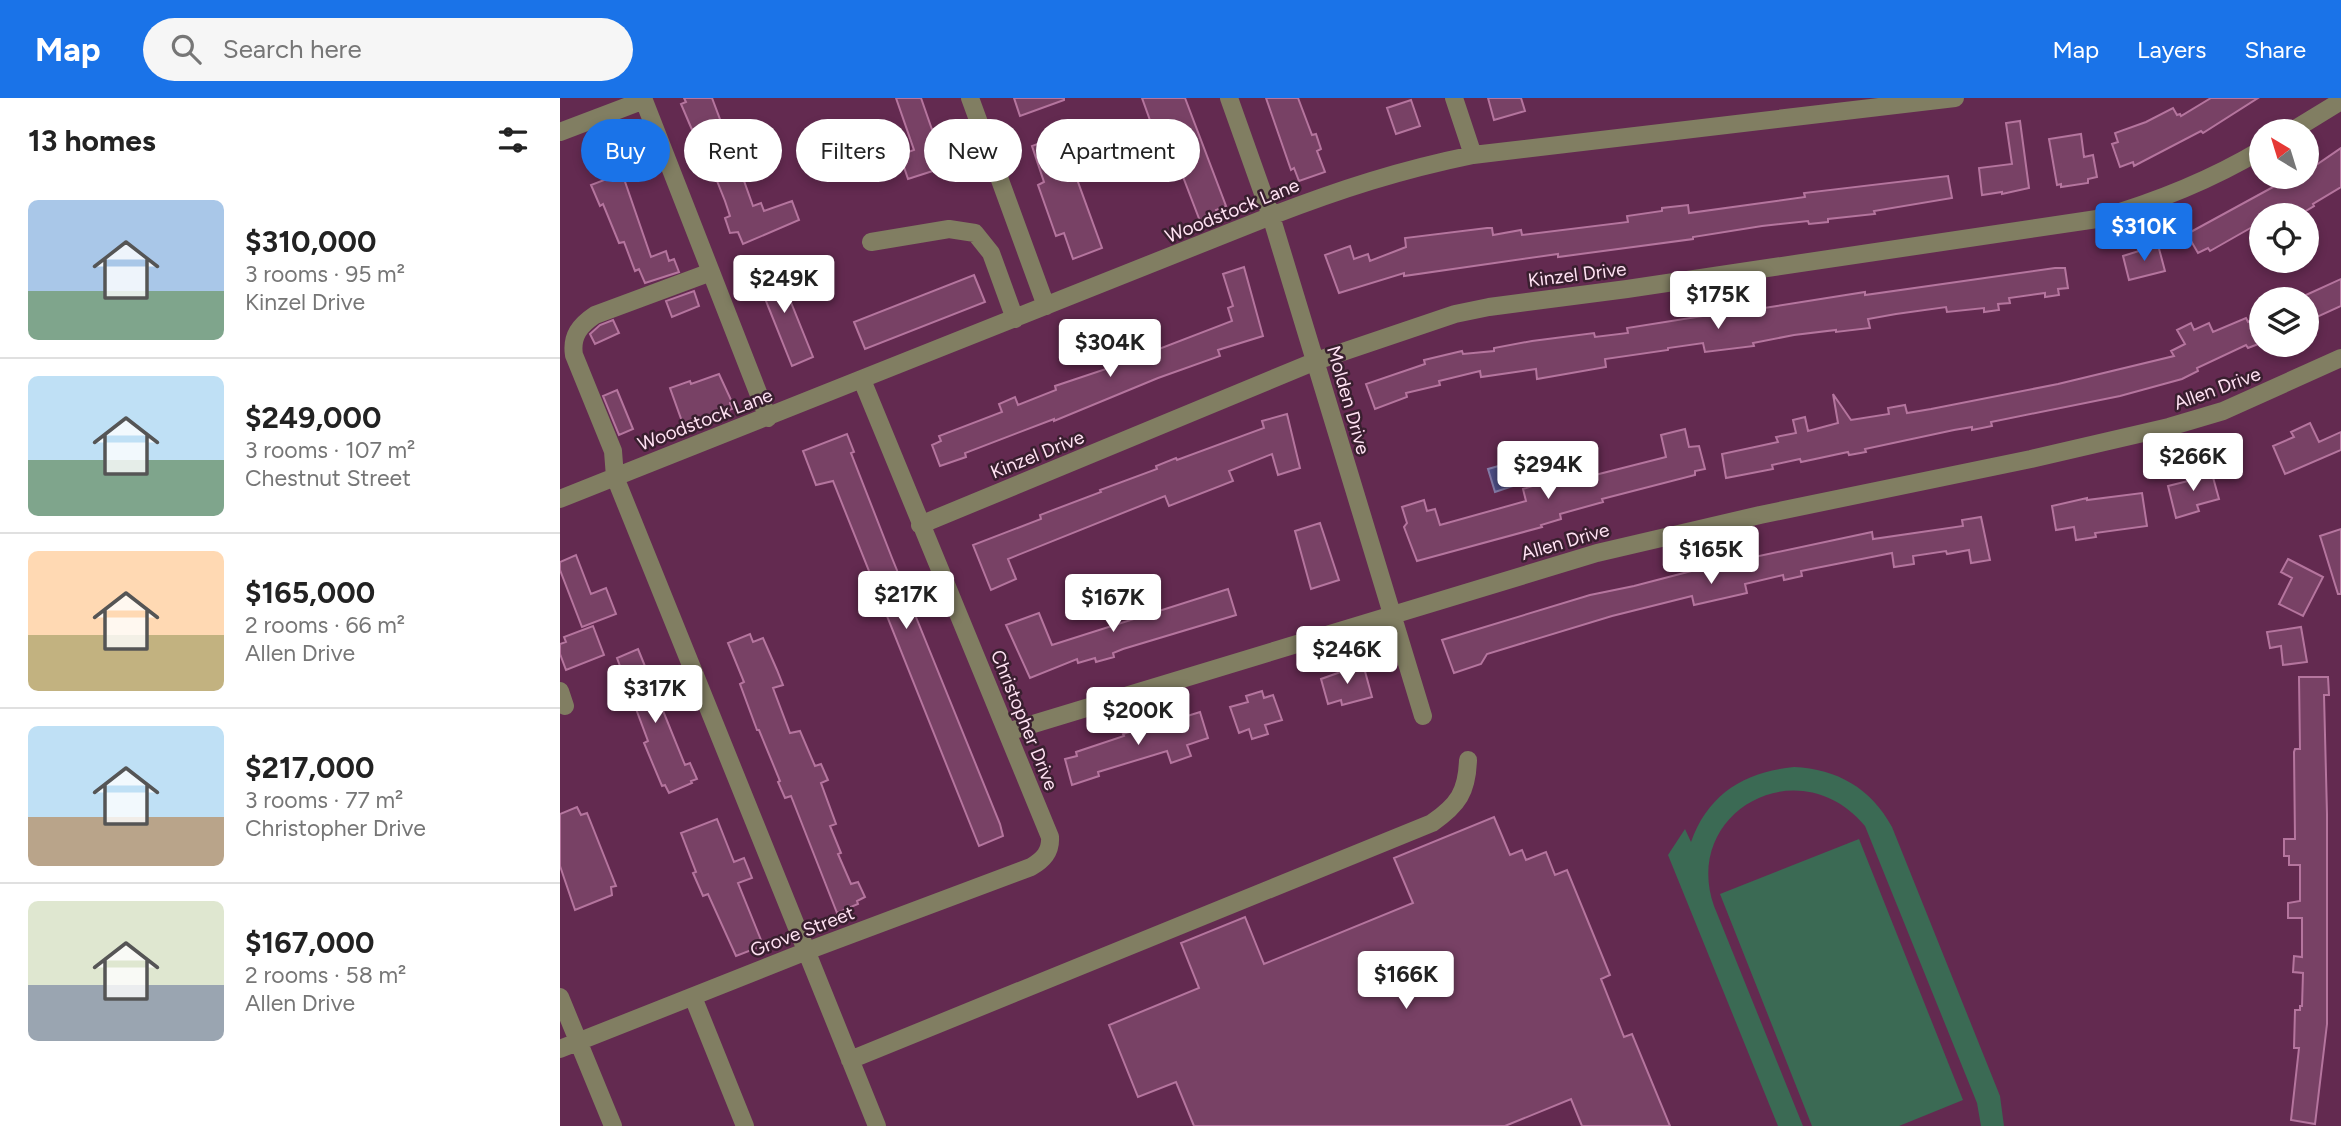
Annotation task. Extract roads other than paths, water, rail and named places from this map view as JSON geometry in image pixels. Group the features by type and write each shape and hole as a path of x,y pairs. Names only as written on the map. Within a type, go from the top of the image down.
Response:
{"street":[{"path":"970,98 1046,306"},
{"name":"Molden Drive","path":"1229,98 1271,216 1423,716"},
{"path":"1454,98 1473,155"},
{"name":"Woodstock Lane","path":"560,499 1271,216 1380,176 1473,155 1955,98"},
{"path":"560,132 644,99 768,418"},
{"path":"2312,119 2341,102"},
{"name":"Kinzel Drive","path":"920,524 1316,361 1455,314 2097,219 2187,189 2249,157"},
{"path":"871,242 949,229 975,233 992,253 1014,319"},
{"path":"710,272 595,315 584,322 575,335 574,355 612,450 615,477 877,1126"},
{"name":"Allen Drive","path":"1007,732 1597,553 1760,514 2031,459 2169,427 2223,411 2341,358"},
{"name":"Christopher Drive","path":"862,380 1050,837 1050,844"},
{"path":"850,1060 1432,823 1456,803 1464,790 1468,760"},
{"name":"Grove Street","path":"560,1049 807,951 1031,867 1042,860 1050,844"},
{"path":"560,997 613,1126"},
{"path":"693,997 745,1126"}],"water":[{"path":"1520,460 1528,481 1495,492 1488,469"}]}
